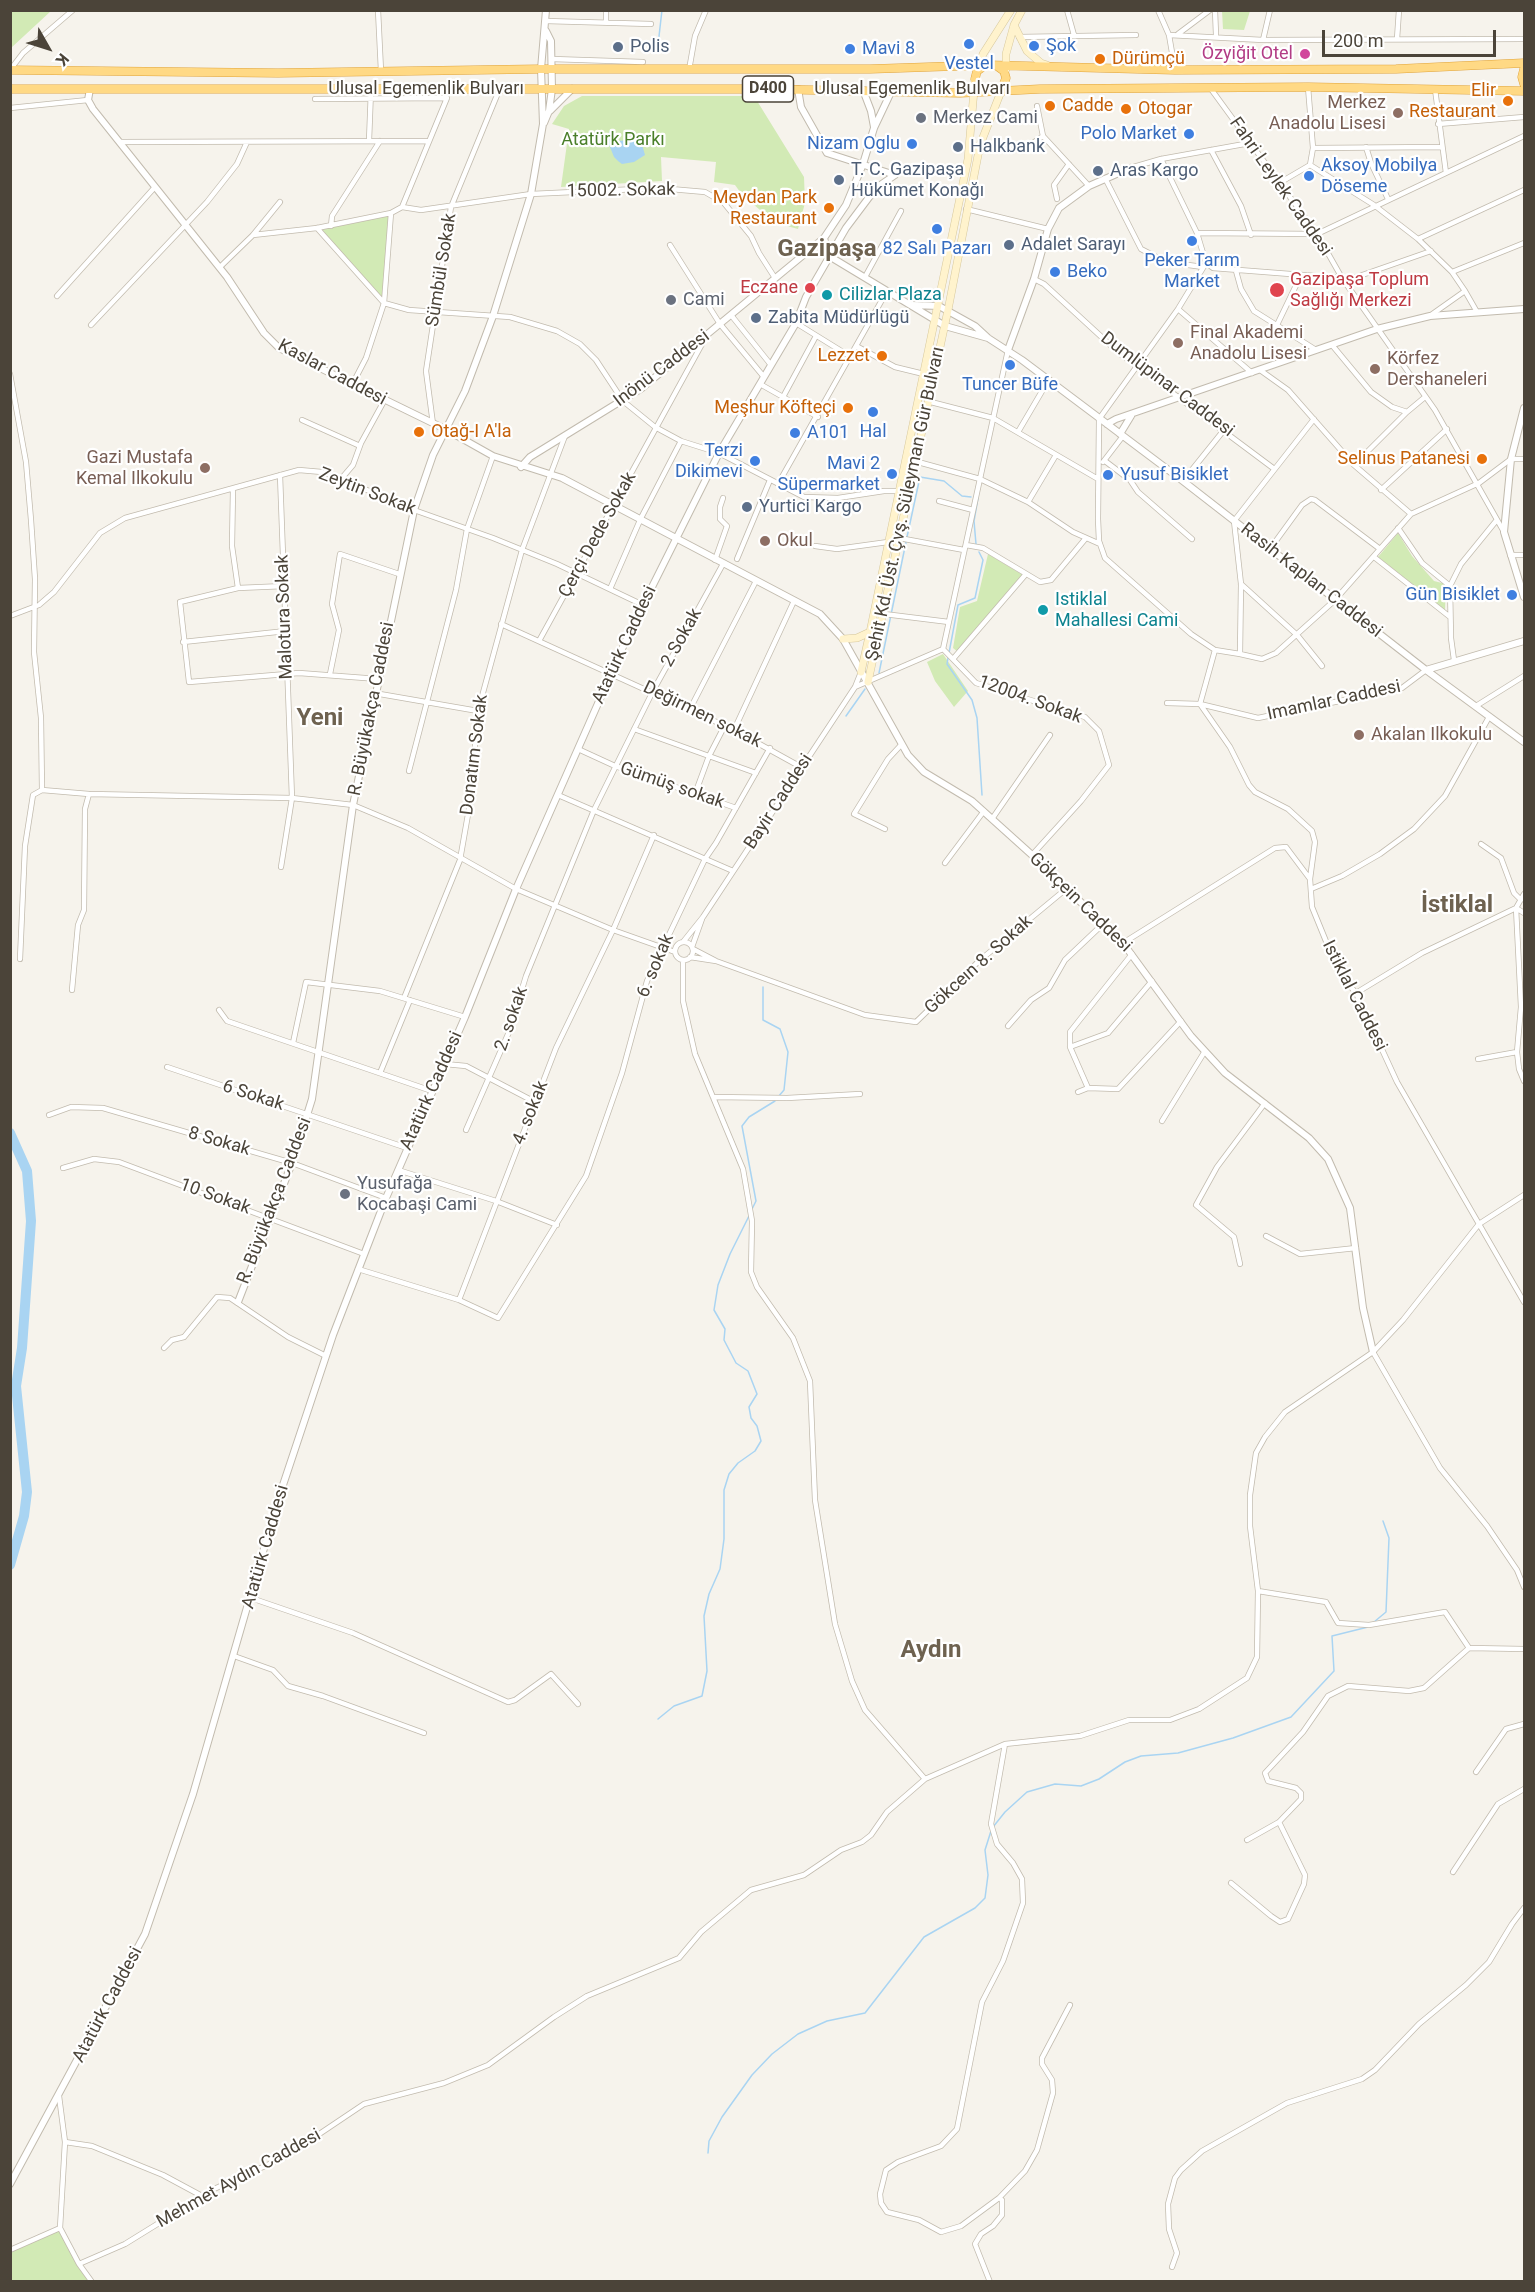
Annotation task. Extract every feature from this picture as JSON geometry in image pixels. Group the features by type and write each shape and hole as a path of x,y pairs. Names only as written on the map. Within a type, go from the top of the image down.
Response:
{"highway":[{"name":"Ulusal Egemenlik Bulvarı","path":"13,70 278,73 988,65 1003,69 1396,69 1524,63"},
{"path":"986,91 979,87 975,77 980,68 988,65"},
{"path":"1000,89 1003,69"},
{"path":"1524,69 1522,77 1524,84"},
{"name":"Ulusal Egemenlik Bulvarı","path":"11,89 892,89 973,93 1000,89 1308,87 1524,91"}],"main road":[{"path":"975,77 1011,10"},
{"path":"1003,69 1014,25 1022,10"},
{"path":"1014,25 1027,51 1041,63 1065,69"},
{"name":"Şehit Kd. Üst. Çvş. Süleyman Gür Bulvarı","path":"868,682 886,614 927,401 935,321 970,146 975,77"},
{"name":"Şehit Kd. Üst. Çvş. Süleyman Gür Bulvarı","path":"861,672 907,459 929,375 945,326 980,145 1000,89"},
{"name":"Şehit Kd. Üst. Çvş. Süleyman Gür Bulvarı","path":"843,639 857,638 870,632"}],"street":[{"path":"13,70 23,53 73,10"},
{"path":"378,10 381,71"},
{"path":"546,10 546,31"},
{"path":"606,10 606,22"},
{"path":"689,70 695,36 706,10"},
{"path":"1067,10 1074,35"},
{"path":"1158,10 1169,35 1175,70"},
{"path":"1178,35 1210,10"},
{"path":"1215,10 1216,35"},
{"path":"1263,40 1270,10"},
{"path":"1397,39 1399,10"},
{"path":"546,21 651,24"},
{"name":"R. Büyükakça Caddesi","path":"543,124 549,111 552,88 551,41 546,31"},
{"name":"R. Büyükakça Caddesi","path":"238,1302 292,1163 308,1115 330,985 353,805 399,574 414,510 433,455 465,391 493,314 531,194 543,124 541,69 546,31"},
{"path":"1018,37 1136,35"},
{"path":"1169,35 1216,35 1263,40 1524,39"},
{"path":"552,59 643,62"},
{"path":"1281,182 1310,165 1313,148 1308,87"},
{"name":"Sümbül Sokak","path":"433,424 426,371 451,207 500,88"},
{"path":"549,111 573,88"},
{"name":"Fahri Leylek Caddesi","path":"1211,88 1317,234 1343,279 1447,429 1479,483 1496,522 1504,532 1524,597"},
{"path":"1435,88 1446,173"},
{"path":"10,108 88,100 90,89"},
{"path":"798,89 801,107 827,153 863,164"},
{"name":"Inönü Caddesi","path":"521,466 530,457 623,401 825,238 843,213 863,164 874,128 892,89"},
{"path":"369,141 371,90"},
{"path":"862,90 871,111 874,128"},
{"path":"253,236 317,228 391,213 402,207 447,98 315,99"},
{"name":"Kaslar Caddesi","path":"88,100 184,225 220,267 271,341 286,353 445,429 493,456 550,474 676,537"},
{"path":"1037,106 1043,136 1089,186"},
{"path":"1438,124 1524,117"},
{"path":"992,148 1013,150 1027,147 1043,136"},
{"path":"1197,233 1317,234 1388,198 1524,136"},
{"path":"330,225 332,216 380,141"},
{"path":"120,142 429,141"},
{"path":"91,325 228,177 242,156 247,142"},
{"path":"855,687 943,649 1008,350 1034,279 1048,229 1059,208 1089,186 1131,168 1161,159 1250,143"},
{"path":"1366,147 1371,164 1388,198"},
{"path":"1313,148 1441,147"},
{"path":"1210,150 1241,206 1251,235"},
{"path":"1103,462 1099,418 1178,309 1204,265 1197,233 1161,159"},
{"name":"Atatürk Caddesi","path":"10,2184 145,1934 193,1794 278,1500 326,1356 386,1198 465,1017 516,889 643,605 719,453 796,323 806,297 829,255 876,188 895,175 863,164"},
{"path":"1057,199 1054,185 1068,164"},
{"path":"1310,165 1374,205 1418,239 1452,272 1477,312"},
{"path":"1105,178 1141,249 1166,262 1204,265 1236,271 1343,279 1431,251"},
{"path":"57,296 155,187"},
{"name":"15002. Sokak","path":"402,207 421,210 451,207 531,194 659,188 705,192 724,203 751,236 759,254 775,278"},
{"path":"1418,239 1524,190"},
{"path":"220,267 253,236 280,202"},
{"path":"966,209 1048,229"},
{"path":"865,277 901,211"},
{"path":"352,385 366,358 384,303 391,213"},
{"path":"317,228 384,303 409,310 493,314 557,331 580,344 596,360 623,401 655,427 681,441 719,453 804,497 838,498 900,489 909,491"},
{"path":"825,238 829,255"},
{"path":"1452,272 1524,243"},
{"path":"670,245 720,324 762,380 783,397 819,417"},
{"name":"Rasih Kaplan Caddesi","path":"829,255 935,321 988,338"},
{"path":"1236,271 1247,303 1276,327 1316,350"},
{"path":"1276,327 1301,275"},
{"name":"Dumlüpinar Caddesi","path":"1034,279 1044,284 1137,368 1182,398 1273,468"},
{"path":"778,484 819,417 888,291"},
{"path":"1430,316 1465,291"},
{"name":"Rasih Kaplan Caddesi","path":"912,305 939,306 975,326 988,338 1008,350 1183,481 1426,670 1524,741"},
{"path":"1178,309 1252,373"},
{"path":"1107,424 1377,329 1430,316 1477,312 1495,313 1524,309"},
{"path":"731,315 771,365"},
{"path":"796,323 851,357"},
{"name":"Çerçi Dede Sokak","path":"539,641 616,505 655,427 709,333"},
{"path":"783,397 816,336"},
{"path":"1332,345 1371,392 1392,407 1407,412"},
{"path":"858,347 895,367 929,375"},
{"path":"1260,370 1288,390 1354,465 1411,514"},
{"path":"10,374 22,440 30,508 35,579 33,608 42,790"},
{"path":"1018,432 1048,381"},
{"path":"1354,465 1425,397"},
{"path":"341,479 353,465 360,446 384,401"},
{"path":"927,401 993,418 1098,479"},
{"path":"1504,532 1511,459 1524,408"},
{"path":"1131,416 1122,435 1103,462 1098,479 1100,544 1105,558 1191,634 1215,650 1257,659 1267,657 1297,635 1335,600 1411,514 1479,483 1511,459 1524,459"},
{"path":"1240,654 1240,584 1234,521 1273,468 1314,419"},
{"path":"302,420 360,446"},
{"path":"1382,490 1447,429"},
{"path":"1183,481 1224,430"},
{"name":"Donatım Sokak","path":"380,1073 460,860 470,803 478,711 522,550 566,435"},
{"path":"610,589 641,518 681,441"},
{"path":"1028,502 1056,455"},
{"path":"409,771 456,591 467,529 493,456"},
{"path":"907,459 980,479 1028,502 1086,538 1100,544"},
{"path":"1103,462 1130,480 1138,492 1192,539"},
{"name":"Zeytin Sokak","path":"10,616 33,608 54,592 100,533 125,518 280,475 309,471 341,479 414,510 522,550 643,605"},
{"name":"Malotura Sokak","path":"280,475 292,798 281,867"},
{"path":"737,559 770,480"},
{"path":"233,489 232,546 238,588"},
{"path":"715,560 727,526 720,519 723,498"},
{"path":"1270,549 1302,505 1311,499 1380,549"},
{"path":"939,501 973,510"},
{"path":"1454,660 1450,586 1461,564 1496,522"},
{"path":"1398,528 1422,563 1450,586"},
{"name":"Gökçein Caddesi","path":"676,537 715,560 820,614 843,639 901,746 924,772 984,811 1032,855 1123,943 1181,1021 1225,1072 1309,1137 1328,1159 1350,1208 1364,1308 1373,1352"},
{"path":"901,538 965,548 982,548 1040,582 1050,580 1086,538"},
{"path":"815,546 837,549 888,542"},
{"path":"330,674 339,630 332,604 340,554 399,574"},
{"path":"1510,555 1524,555"},
{"path":"1374,557 1450,616"},
{"name":"2 Sokak","path":"594,810 653,691 723,564"},
{"path":"951,657 1026,574"},
{"path":"690,709 756,581"},
{"path":"1240,584 1297,635 1322,666"},
{"path":"285,586 238,588 180,602 189,682 286,674 330,674 378,679"},
{"path":"734,729 794,601"},
{"path":"886,614 949,622"},
{"name":"Değirmen sokak","path":"501,624 734,729 801,767"},
{"path":"183,642 286,632"},
{"path":"1426,670 1524,641"},
{"name":"12004. Sokak","path":"943,649 976,682 1085,717 1099,731 1109,765 1081,801 1032,855"},
{"path":"1200,704 1215,650"},
{"name":"Imamlar Caddesi","path":"1167,702 1200,704 1251,717 1264,717 1337,699 1402,688 1426,670"},
{"name":"Bayir Caddesi","path":"682,942 703,917 855,687 861,672"},
{"path":"1476,706 1524,676"},
{"path":"374,693 478,711"},
{"name":"Istiklal Caddesi","path":"1200,704 1235,756 1249,785 1256,792 1288,809 1312,831 1315,842 1310,879 1312,907 1339,973 1356,993 1397,1082 1524,1302"},
{"path":"1311,889 1380,854 1414,829 1445,796 1490,717"},
{"path":"696,794 709,756 725,725"},
{"path":"634,729 756,773"},
{"path":"992,819 1050,735"},
{"path":"885,829 854,814 888,759 901,746"},
{"name":"Gümüş sokak","path":"578,749 615,766 736,808 770,748"},
{"path":"20,959 25,846 33,795 42,790 89,794 292,798 353,805 408,828 460,860 516,889 662,950 675,952 683,960 683,1001 695,1054 743,1169 752,1221 751,1272 761,1293 793,1338 810,1381 815,1500 835,1624 852,1681 875,1724 925,1779"},
{"path":"72,990 78,925 84,910 85,809 89,794"},
{"path":"558,795 733,871"},
{"name":"6. sokak","path":"459,1300 498,1318 586,1176 603,1134 644,991 705,858 736,808"},
{"name":"2. sokak","path":"466,1130 509,1032 526,976 594,810"},
{"path":"945,863 984,811"},
{"name":"4. sokak","path":"459,1300 556,1048 613,930 654,835"},
{"path":"1481,844 1501,858 1514,893 1521,900"},
{"path":"1123,943 1275,848 1286,847 1310,879"},
{"name":"Gökceın 8. Sokak","path":"692,948 716,961 865,1015 916,1022 979,961 1066,889"},
{"path":"1356,993 1422,953 1516,908 1524,894"},
{"path":"1516,908 1524,913"},
{"path":"1516,908 1521,1007 1517,1052 1519,1069 1524,1081"},
{"name":"Bayir Caddesi","path":"692,948 703,917"},
{"path":"1008,1026 1031,1000 1049,988 1065,960 1103,924"},
{"path":"675,952 678,944 682,942 692,948 690,957 683,960"},
{"path":"1088,1088 1070,1047 1069,1038 1074,1026 1132,954"},
{"name":"Gökceın 8. Sokak","path":"690,957 716,961"},
{"path":"1070,1047 1108,1033 1153,981"},
{"path":"293,1043 306,982 381,991 465,1017"},
{"path":"219,1010 227,1020 432,1091"},
{"path":"1078,1092 1088,1088 1118,1089 1181,1021"},
{"path":"1162,1121 1205,1051"},
{"path":"1478,1059 1517,1052"},
{"path":"445,1064 466,1066 535,1102"},
{"name":"6 Sokak","path":"167,1067 407,1148"},
{"path":"712,1097 787,1098 860,1094"},
{"path":"1240,1264 1234,1237 1196,1205 1217,1167 1265,1103"},
{"name":"8 Sokak","path":"49,1115 71,1107 103,1108 292,1163 386,1198"},
{"name":"10 Sokak","path":"63,1168 94,1159 119,1162 364,1254"},
{"path":"398,1170 496,1201 557,1225"},
{"name":"Mehmet Aydın Caddesi","path":"79,2264 125,2244 202,2196 245,2173 285,2157 364,2104 444,2083 488,2066 554,2017 587,1996 679,1958 701,1932 751,1890 804,1875 841,1850 862,1842 871,1835 887,1812 925,1779 1005,1744 1080,1736 1129,1720 1170,1720 1199,1708 1248,1678 1253,1669 1258,1643 1258,1591 1250,1526 1250,1495 1256,1454 1265,1437 1285,1412 1373,1352 1403,1320 1479,1224 1524,1195"},
{"path":"1266,1236 1300,1254 1356,1248"},
{"path":"358,1269 459,1300"},
{"path":"164,1348 172,1340 184,1337 217,1297 230,1298 238,1302 288,1337 326,1356"},
{"path":"1373,1352 1440,1468 1493,1535 1517,1570 1524,1587"},
{"path":"1258,1591 1326,1602 1338,1623 1369,1625 1445,1612 1469,1648"},
{"path":"251,1599 353,1633 508,1702 515,1700 550,1674 578,1704"},
{"path":"1247,1840 1278,1822 1301,1799 1301,1794 1296,1788 1268,1781 1265,1773 1303,1732 1328,1696 1348,1686 1408,1691 1424,1688 1469,1648 1524,1649"},
{"path":"234,1656 273,1670 288,1686 323,1696 424,1733"},
{"path":"1476,1772 1506,1729 1524,1724"},
{"path":"1005,1744 992,1827 997,1844 1014,1863 1022,1879 1023,1903 1003,1961 982,2002 957,2129 941,2146 898,2162 886,2170 880,2194 881,2203 887,2212 919,2220 941,2232 961,2226 999,2198 1025,2171 1037,2150 1053,2094 1052,2080 1042,2064 1042,2058 1070,2005"},
{"path":"1453,1872 1498,1804 1524,1789"},
{"path":"1231,1883 1280,1922 1288,1919 1304,1884 1305,1875 1278,1822"},
{"path":"1172,2266 1177,2253 1169,2229 1168,2204 1171,2188 1181,2170 1202,2151 1287,2103 1362,2079 1375,2070 1419,2024 1466,1985 1489,1962 1524,1910"},
{"path":"59,2096 65,2142 60,2228 79,2264 92,2282"},
{"path":"65,2142 92,2146 163,2175 202,2196"},
{"path":"990,2282 975,2244 981,2234 993,2226 1002,2215 1004,2203 999,2198"},
{"path":"10,2250 60,2228"}],"green space":[{"path":"11,10 51,10 51,11 11,48"},
{"path":"1222,11 1250,11 1244,30 1223,29"},
{"name":"Atatürk Parkı","path":"582,96 754,96 804,177 805,203 798,229 776,223 743,196 735,185 714,182 716,162 661,157 662,181 561,187 569,129 552,124 564,106"},
{"path":"391,213 384,303 317,228"},
{"path":"1398,533 1412,556 1434,581 1446,584 1445,610 1378,557"},
{"path":"988,554 1023,575 958,652 953,648 960,607 977,601"},
{"path":"943,654 968,691 954,707 935,681 927,662"},
{"path":"60,2228 92,2281 11,2281 10,2250"}],"water":[{"path":"610,131 619,141 636,139 641,141 645,155 634,162 622,164 614,157 606,137"}],"waterway":[{"path":"658,45 662,10"},
{"path":"907,537 920,477 944,481 962,496 971,497"},
{"path":"976,544 974,521 978,498"},
{"path":"879,673 906,542"},
{"path":"949,653 958,605 975,598 983,560 979,552"},
{"path":"948,658 947,664 972,700 977,718 982,795"},
{"path":"846,716 865,689"},
{"path":"763,987 763,1020 780,1029 788,1052 784,1090 778,1097"},
{"path":"752,1209 756,1201 742,1126 749,1117 775,1101"},
{"path":"10,1133 27,1171 31,1221 22,1348 16,1386 27,1492 24,1516 10,1565"},
{"path":"658,1719 674,1706 702,1696 707,1671 704,1616 709,1594 720,1569 724,1539 724,1490 729,1474 738,1463 755,1451 761,1441 749,1407 757,1394 748,1371 736,1363 724,1340 725,1329 714,1310 718,1285 749,1216"},
{"path":"1374,1622 1386,1612 1389,1538 1383,1521"},
{"path":"993,1827 1005,1812 1027,1792 1055,1784 1081,1786 1141,1756 1178,1753 1233,1738 1291,1717 1334,1671 1332,1636 1368,1627"},
{"path":"708,2153 709,2141 722,2117 752,2075 772,2054 798,2034 827,2021 865,2013 924,1937 975,1908 985,1898 988,1875 985,1850 991,1831"}],"place":[{"name":"Vestel","path":"969,44"},
{"name":"Şok","path":"1034,46"},
{"name":"Polis","path":"618,47"},
{"name":"Mavi 8","path":"850,49"},
{"name":"Özyiğit Otel","path":"1305,54"},
{"name":"Dürümçü","path":"1100,59"},
{"name":"Elir Restaurant","path":"1508,101"},
{"name":"Cadde","path":"1050,106"},
{"name":"Otogar","path":"1126,109"},
{"name":"Merkez Anadolu Lisesi","path":"1398,113"},
{"name":"Merkez Cami","path":"921,118"},
{"name":"Polo Market","path":"1189,134"},
{"name":"Nizam Oglu","path":"912,144"},
{"name":"Halkbank","path":"958,147"},
{"name":"Aras Kargo","path":"1098,171"},
{"name":"Aksoy Mobilya Döseme","path":"1309,176"},
{"name":"T. C. Gazipaşa Hükümet Konağı","path":"839,180"},
{"name":"Meydan Park Restaurant","path":"829,208"},
{"name":"82 Salı Pazarı","path":"937,229"},
{"name":"Peker Tarım Market","path":"1192,241"},
{"name":"Adalet Sarayı","path":"1009,245"},
{"name":"Beko","path":"1055,272"},
{"name":"Eczane","path":"810,288"},
{"name":"Gazipaşa Toplum Sağlığı Merkezi","path":"1277,290"},
{"name":"Cilizlar Plaza","path":"827,295"},
{"name":"Cami","path":"671,300"},
{"name":"Zabita Müdürlügü","path":"756,318"},
{"name":"Final Akademi Anadolu Lisesi","path":"1178,343"},
{"name":"Lezzet","path":"882,356"},
{"name":"Tuncer Büfe","path":"1010,365"},
{"name":"Körfez Dershaneleri","path":"1375,369"},
{"name":"Meşhur Köfteçi","path":"848,408"},
{"name":"Hal","path":"873,412"},
{"name":"Otağ-I A'la","path":"419,432"},
{"name":"A101","path":"795,433"},
{"name":"Selinus Patanesi","path":"1482,459"},
{"name":"Terzi Dikimevi","path":"755,461"},
{"name":"Gazi Mustafa Kemal Ilkokulu","path":"205,468"},
{"name":"Mavi 2 Süpermarket","path":"892,474"},
{"name":"Yusuf Bisiklet","path":"1108,475"},
{"name":"Yurtici Kargo","path":"747,507"},
{"name":"Okul","path":"765,541"},
{"name":"Gün Bisiklet","path":"1512,595"},
{"name":"Istiklal Mahallesi Cami","path":"1043,610"},
{"name":"Akalan Ilkokulu","path":"1359,735"},
{"name":"Yusufağa Kocabaşi Cami","path":"345,1194"}],"district":[{"name":"Gazipaşa","path":"827,250"},
{"name":"Yeni","path":"320,719"},
{"name":"İstiklal","path":"1457,906"},
{"name":"Aydın","path":"931,1651"}]}
